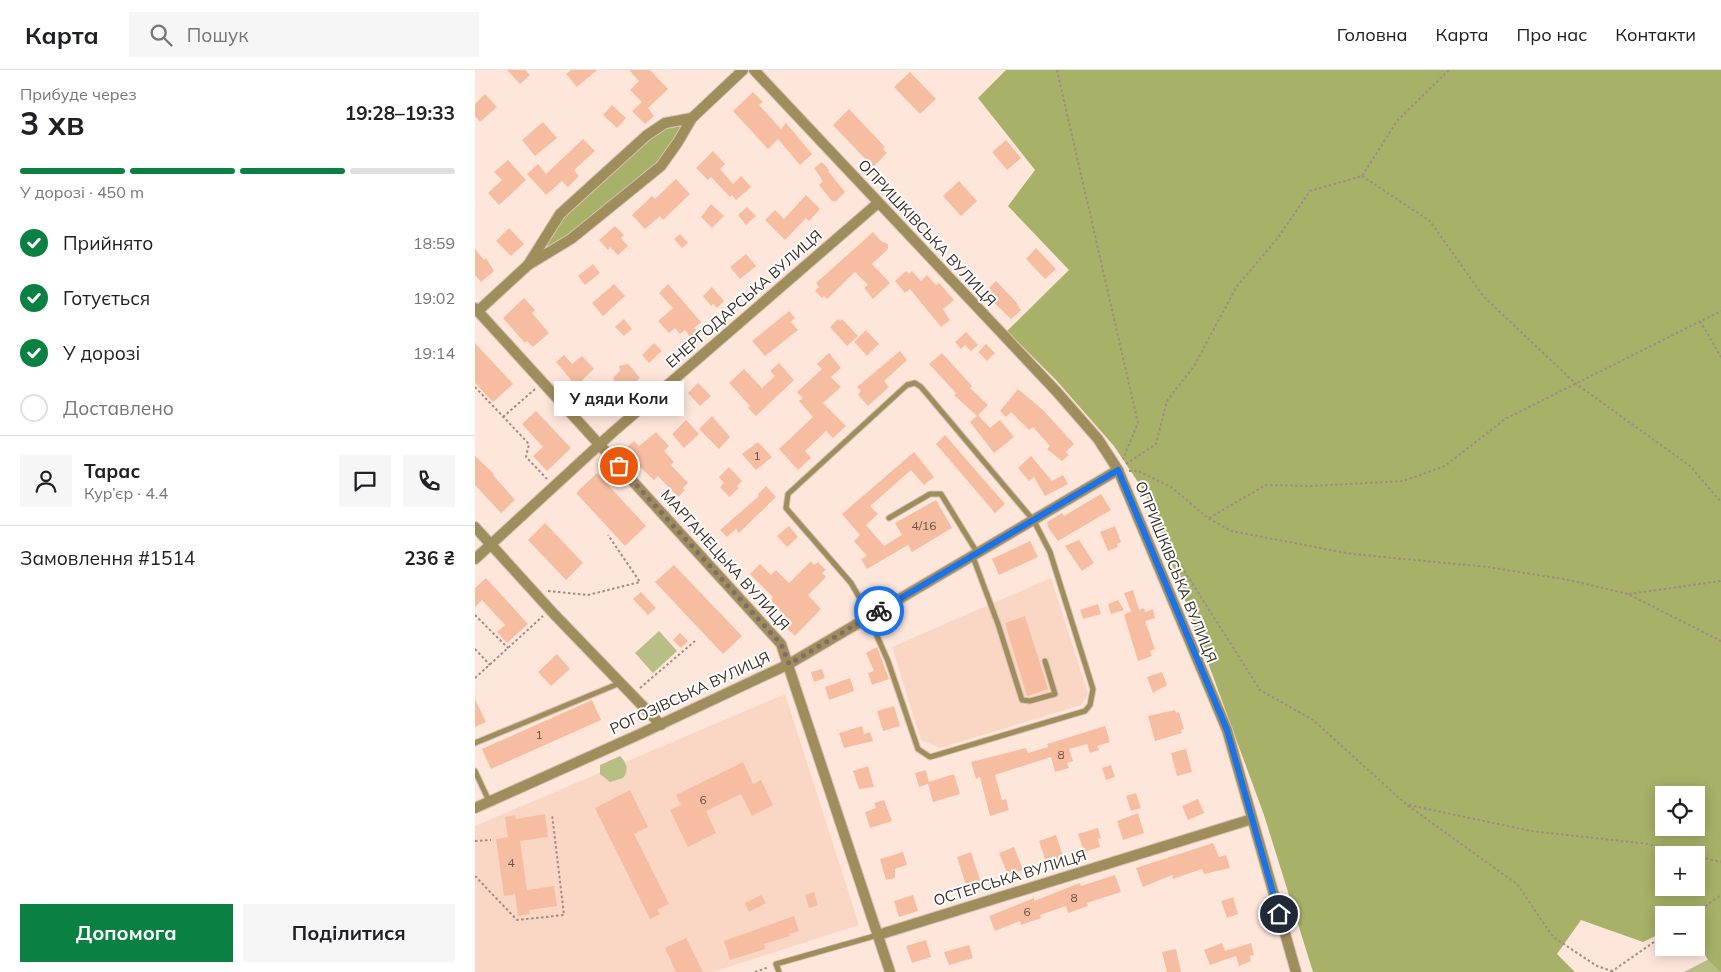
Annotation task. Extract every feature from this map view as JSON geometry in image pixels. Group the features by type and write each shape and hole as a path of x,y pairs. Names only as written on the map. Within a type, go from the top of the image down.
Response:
{"street":[{"path":"477,310 528,265 571,239 661,166 679,142 692,118 743,70"},
{"name":"ОПРИШКІВСЬКА ВУЛИЦЯ","path":"755,70 1057,392 1098,439 1118,470 1227,730 1294,971"},
{"path":"528,265 542,238 560,214 647,135 665,123 692,118"},
{"name":"ЕНЕРГОДАРСЬКА ВУЛИЦЯ","path":"475,559 600,445 878,202"},
{"name":"МАРГАНЕЦЬКА ВУЛИЦЯ","path":"477,310 781,644 890,972"},
{"name":"РОГОЗІВСЬКА ВУЛИЦЯ","path":"475,808 661,725 789,664 1118,470"},
{"path":"475,527 550,610 661,725"},
{"name":"ОСТЕРСЬКА ВУЛИЦЯ","path":"878,935 1252,819"}],"lane":[{"path":"915,383 921,387 1034,520 1050,552 1093,689 1090,705 1085,711 936,757 923,754 918,749 888,661 869,616 851,583 785,508 788,494 907,385 915,383"},
{"path":"889,518 930,494 941,494 975,556 1023,700 1030,701 1055,694 1045,661"},
{"path":"475,743 621,683"},
{"path":"475,771 490,802"},
{"name":"ОСТЕРСЬКА ВУЛИЦЯ","path":"776,964 878,935"},
{"path":"776,964 779,972"}],"path":[{"path":"1057,70 1138,423 1118,470"},
{"path":"1118,470 1156,444 1167,401 1194,366 1237,286 1277,239 1310,191 1362,176 1397,121 1449,70"},
{"path":"1362,176 1431,221 1483,296 1575,383 1690,466 1721,502"},
{"path":"1209,518 1266,486 1312,486 1403,481 1445,466 1505,419 1721,310"},
{"path":"1700,321 1721,357"},
{"path":"475,387 529,444 526,457 550,483"},
{"path":"503,417 537,387"},
{"path":"1118,470 1138,471 1155,478 1171,487 1209,518 1231,531 1352,554 1487,567 1569,580 1629,594 1721,641"},
{"path":"544,590 588,595 641,582 608,535"},
{"path":"1146,540 1175,556 1260,690 1313,720 1407,805 1517,884 1553,937 1597,966 1613,971 1655,941"},
{"path":"1629,594 1721,581"},
{"path":"475,678 550,610"},
{"path":"475,615 508,648"},
{"path":"641,688 695,641"},
{"path":"475,649 489,665"},
{"path":"1407,805 1531,831 1657,846"},
{"path":"475,876 517,920 564,914 552,814"},
{"path":"475,842 491,840"},
{"path":"1705,858 1721,862"},
{"path":"1705,906 1721,895"},
{"path":"755,972 776,964"}],"shaded area":[{"path":"1051,578 1088,694 1081,705 940,748 921,740 892,647"},
{"path":"785,694 859,925 713,972 475,972 475,826"}],"green space":[{"path":"1006,70 1721,70 1721,972 1705,955 1705,906 1655,906 1655,936 1643,942 1581,920 1557,954 1575,972 1313,972 1264,815 1146,494 1114,446 1056,380 1007,331 1069,270 1008,206 1035,170 978,98"},
{"path":"682,126 676,141 660,162 570,236 551,247 546,245 564,216 650,138 666,129"},
{"path":"659,631 677,651 653,673 635,653"},
{"path":"620,756 626,764 626,772 623,778 610,782 600,774 600,765"},
{"path":"1721,953 1721,972 1684,972"}],"building":[{"path":"507,70 525,70 530,75 520,84"},
{"path":"571,70 597,70 577,87 566,74"},
{"path":"629,70 650,70 668,89 648,108 654,116 645,124 632,111 642,102 630,90 639,81"},
{"path":"910,72 936,99 920,114 894,87"},
{"path":"753,92 763,102 759,105 781,129 786,123 812,154 800,165 778,139 768,149 733,111"},
{"path":"485,94 497,107 480,122 475,116 475,104"},
{"path":"612,105 626,118 617,128 603,115"},
{"path":"849,109 885,147 883,149 887,153 873,167 833,125"},
{"path":"543,122 557,138 535,156 522,140"},
{"path":"583,139 595,151 574,170 579,176 568,187 562,181 546,195 527,174 538,164 546,174"},
{"path":"1006,140 1021,158 1007,170 992,152"},
{"path":"713,151 725,164 720,169 733,184 741,176 751,187 736,200 732,195 730,197 711,177 708,180 696,168"},
{"path":"508,160 526,180 499,205 488,193 502,180 494,172"},
{"path":"822,162 829,170 823,175 828,171 845,192 836,201 832,201 819,185 823,181 814,168"},
{"path":"676,179 690,194 663,220 660,216 645,229 632,215 652,196 655,199"},
{"path":"959,181 977,201 961,216 943,196"},
{"path":"806,195 820,209 809,221 806,218 785,240 765,220 775,210 784,219"},
{"path":"711,204 724,216 712,228 701,217"},
{"path":"747,207 756,216 746,225 738,215"},
{"path":"615,226 624,235 621,238 628,246 618,255 610,247 608,250 599,240"},
{"path":"509,228 524,244 511,256 496,241"},
{"path":"873,232 881,241 888,244 888,249 872,264 890,283 873,299 864,288 868,285 855,272 827,299 824,296 822,298 815,291 819,287 816,283"},
{"path":"680,234 688,243 682,248 674,239"},
{"path":"1036,248 1056,269 1045,279 1026,259"},
{"path":"475,249 484,260 486,258 494,271 481,282 475,275"},
{"path":"746,254 756,266 740,279 730,267"},
{"path":"593,264 600,273 585,285 578,276"},
{"path":"906,271 909,274 912,271 921,281 927,275 936,285 939,283 954,300 943,309 950,320 941,327 910,289 905,293 895,281"},
{"path":"996,281 1018,304 1021,310 1011,319 984,293"},
{"path":"614,284 625,296 603,316 592,303"},
{"path":"668,284 701,322 694,328 698,332 691,338 685,330 680,334 675,328 669,333 658,321 673,308 659,293"},
{"path":"712,287 724,301 717,308 713,304 711,306 703,296"},
{"path":"524,298 535,310 532,313 549,333 533,347 527,341 525,343 503,318"},
{"path":"789,311 795,318 791,322 798,330 765,356 752,341"},
{"path":"624,319 632,329 624,336 615,327"},
{"path":"838,319 840,321 842,319 858,336 847,346 830,327"},
{"path":"866,330 879,344 867,356 854,342"},
{"path":"966,332 978,345 971,351 965,345 961,349 955,342"},
{"path":"475,343 513,384 493,402 475,383"},
{"path":"654,343 662,351 649,363 642,355"},
{"path":"986,344 995,353 987,361 978,352"},
{"path":"900,351 907,360 884,381 889,387 868,406 858,395 861,391 857,387"},
{"path":"829,353 841,368 831,377 841,387 823,403 846,426 833,438 826,431 805,451 811,458 798,470 779,449 813,417 799,401 803,398 797,392 822,369 817,364"},
{"path":"942,353 972,386 970,388 988,405 978,415 990,428 1000,420 1014,437 994,453 970,422 977,416 954,395 956,393 929,364"},
{"path":"564,355 572,364 582,356 594,369 576,386 556,362"},
{"path":"779,363 794,380 756,416 748,408 750,406 729,383 744,369 762,388 775,376 770,371"},
{"path":"628,364 640,378 625,392 622,388 600,410 592,402 614,380 613,378 620,371 619,366"},
{"path":"698,383 711,396 700,406 688,393"},
{"path":"1018,389 1043,410 1074,444 1066,452 1069,455 1062,461 1047,449 1050,446 1033,427 1029,430 1011,412 1006,417 1000,411"},
{"path":"536,411 571,448 547,471 533,456 543,447 522,424"},
{"path":"712,416 730,437 719,449 699,429"},
{"path":"686,420 699,434 684,448 672,434"},
{"path":"656,432 669,446 664,451 674,462 671,465 688,483 683,488 685,490 678,497 658,476 654,480 623,451 634,441 639,446"},
{"path":"945,435 1005,504 995,513 936,444"},
{"path":"758,442 772,457 756,470 742,454"},
{"path":"914,452 934,477 924,485 911,470 870,506 878,514 866,525 884,546 902,535 895,523 936,500 952,528 912,552 908,545 867,569 861,559 867,556 854,541 860,535 842,514"},
{"path":"475,456 494,474 515,500 501,513 475,485"},
{"path":"1031,456 1052,481 1063,475 1068,484 1045,496 1034,477 1029,481 1018,468"},
{"path":"729,467 742,481 737,486 739,488 729,497 720,487 724,483 719,477"},
{"path":"597,473 646,526 625,546 576,493"},
{"path":"766,486 776,497 739,533 736,529 727,537 720,530 759,496 758,494"},
{"path":"1101,494 1111,510 1058,541 1049,529 1047,522 1062,513 1064,516"},
{"path":"545,523 583,563 566,580 528,540"},
{"path":"789,526 798,537 787,547 777,536"},
{"path":"1115,526 1121,542 1117,544 1118,547 1108,551 1100,532"},
{"path":"1079,540 1094,563 1082,571 1065,546"},
{"path":"1030,541 1038,557 999,575 992,559"},
{"path":"811,561 814,565 818,562 826,570 822,573 826,577 808,595 821,609 795,636 781,622 786,617 771,600 773,597 750,574 760,564 771,575 776,570 789,583"},
{"path":"674,565 742,636 723,654 655,582"},
{"path":"486,578 528,624 507,643 497,632 505,625 482,600 475,607 475,588"},
{"path":"1133,590 1139,610 1144,608 1145,612 1153,609 1155,618 1145,621 1155,649 1150,651 1152,656 1138,661 1124,615 1131,611 1124,593"},
{"path":"641,592 656,608 648,615 633,599"},
{"path":"1118,600 1124,610 1111,614 1108,604"},
{"path":"1098,604 1101,614 1083,619 1080,610"},
{"path":"1025,616 1048,689 1027,696 1005,623"},
{"path":"680,633 688,641 681,648 673,640"},
{"path":"877,647 889,679 872,685 868,673 874,671 866,653"},
{"path":"557,654 570,669 551,686 538,672"},
{"path":"822,669 825,678 814,682 811,672"},
{"path":"1162,672 1167,685 1153,693 1147,677"},
{"path":"850,678 854,691 829,700 825,687"},
{"path":"475,699 486,722 475,727"},
{"path":"592,700 601,720 491,769 482,749"},
{"path":"894,706 900,726 883,731 877,711"},
{"path":"1175,710 1176,713 1179,712 1184,729 1181,730 1182,733 1155,741 1148,716"},
{"path":"862,726 864,734 870,732 873,741 844,748 839,733"},
{"path":"1105,726 1110,742 1097,746 1099,750 1090,753 1087,744 1069,749 1073,761 1067,763 1069,768 1055,772 1051,757 995,775 1002,800 1006,799 1009,810 990,816 980,777 976,779 971,762 1026,748 1028,753 1048,747 1047,744"},
{"path":"1186,749 1192,772 1177,776 1171,753"},
{"path":"743,762 753,784 761,780 773,805 752,816 741,794 706,811 716,833 688,847 670,810 681,805 676,795"},
{"path":"1111,765 1115,777 1106,780 1102,768"},
{"path":"868,766 874,787 859,789 853,771"},
{"path":"926,770 929,782 954,774 960,794 933,802 928,784 919,787 915,773"},
{"path":"630,790 648,827 634,834 669,904 657,910 660,914 650,919 595,808"},
{"path":"1136,793 1141,808 1131,811 1126,796"},
{"path":"1198,799 1204,813 1188,820 1182,806"},
{"path":"884,800 892,821 870,828 865,812 876,808 874,803"},
{"path":"1138,813 1144,833 1123,840 1117,821"},
{"path":"545,814 548,837 520,841 527,890 554,886 557,906 529,910 530,914 518,916 515,894 504,896 496,839 508,837 505,817 515,815 516,819"},
{"path":"1098,828 1101,838 1098,839 1100,847 1084,852 1078,834"},
{"path":"1056,835 1064,859 1047,865 1039,841"},
{"path":"1213,843 1219,857 1226,855 1230,868 1204,874 1202,869 1173,879 1172,875 1143,887 1136,868"},
{"path":"1014,847 1023,870 1008,875 999,853"},
{"path":"903,852 907,865 895,869 895,878 886,880 880,859"},
{"path":"971,852 982,886 968,891 957,857"},
{"path":"1115,875 1121,892 1087,903 1088,906 1068,913 1066,906 1040,915 1041,918 1021,925 1020,921 995,931 989,916 1034,898 1034,901 1080,883 1081,886"},
{"path":"814,892 818,905 809,908 805,895"},
{"path":"761,895 766,903 749,912 745,903"},
{"path":"913,895 918,911 899,917 894,901"},
{"path":"1233,897 1238,914 1227,918 1221,901"},
{"path":"794,916 799,931 789,934 790,936 764,944 765,949 730,960 724,941"},
{"path":"686,938 703,972 676,972 665,948"},
{"path":"926,940 931,957 912,963 906,946"},
{"path":"1222,943 1225,951 1251,943 1254,955 1250,956 1251,961 1239,966 1236,956 1210,965 1204,950"},
{"path":"969,945 973,958 949,965 944,952"},
{"path":"1176,949 1181,972 1167,972 1162,952"}],"way so far":[{"path":"619,466 781,644 789,664 879,611"}],"place":[{"name":"У дяди Коли","path":"619,466"}],"route":[{"path":"879,611 1118,470 1181,625 1227,730 1279,914"}]}
